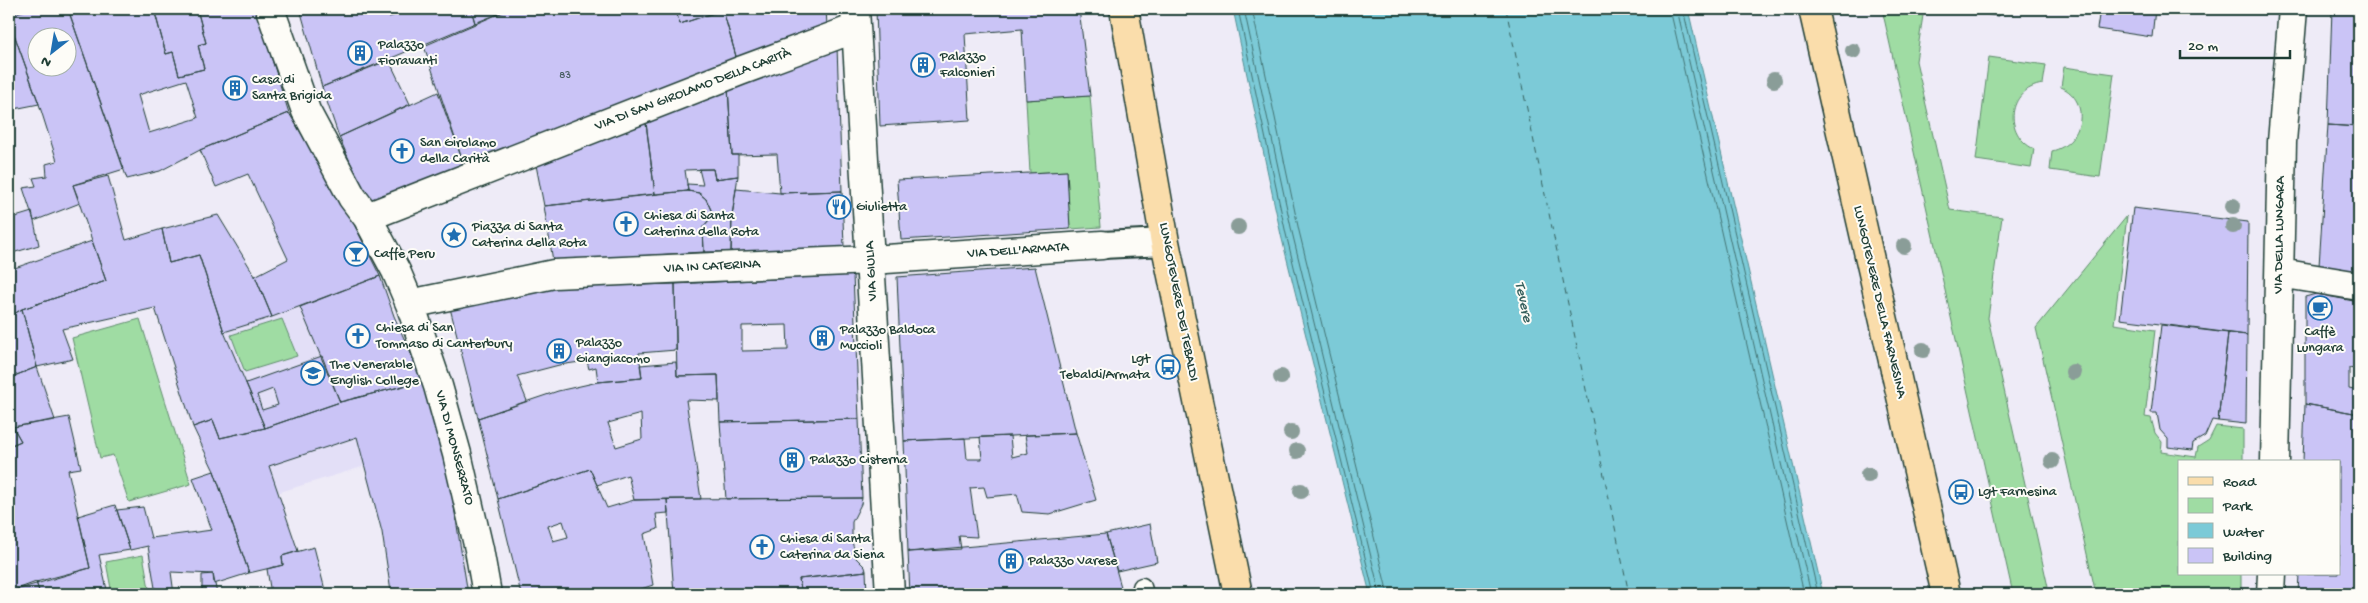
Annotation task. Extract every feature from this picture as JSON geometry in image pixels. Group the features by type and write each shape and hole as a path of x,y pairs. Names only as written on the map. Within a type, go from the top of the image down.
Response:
{"main road":[{"name":"LUNGOTEVERE DEI TEBALDI","path":"1124,9 1165,242 1238,594"},
{"name":"LUNGOTEVERE DELLA FARNESINA","path":"1813,9 1946,594"}],"street":[{"path":"270,9 306,111 352,197 367,217 396,271 410,304"},
{"name":"VIA DELLA LUNGARA","path":"2275,460 2282,142 2293,9"},
{"name":"VIA DI SAN GIROLAMO DELLA CARITÀ","path":"367,217 740,71 855,18"},
{"name":"VIA GIULIA","path":"855,18 890,594"},
{"name":"VIA DELL'ARMATA","path":"871,260 1165,242"},
{"name":"VIA IN CATERINA","path":"410,304 554,274 871,260"},
{"path":"2280,273 2359,286"},
{"name":"VIA DI MONSERRATO","path":"410,304 438,386 457,454 479,548 487,594"},
{"path":"2271,594 2272,576"}],"shaded area":[{"path":"372,284 431,446 257,499 202,334"}],"green space":[{"path":"1882,9 1924,9 1916,61 1950,210 2002,217 1988,318 2048,587 2013,594"},
{"path":"1989,57 2046,65 2043,84 2031,88 2022,94 2016,103 2013,113 2017,133 2024,142 2034,149 2031,168 1976,160"},
{"path":"2064,67 2114,74 2100,177 2050,170 2052,151 2063,147 2071,140 2080,122 2077,102 2071,93 2061,87"},
{"path":"1090,96 1101,227 1070,229 1067,171 1030,173 1026,100"},
{"path":"2127,216 2114,324 2155,330 2145,417 2151,418 2155,433 2162,442 2161,452 2196,457 2198,447 2209,440 2216,426 2243,429 2243,460 2178,460 2178,576 2241,576 2241,594 2096,594 2036,328"},
{"path":"140,319 191,484 129,502 113,455 100,458 72,338"},
{"path":"282,319 297,356 245,372 231,335"},
{"path":"143,555 150,594 112,594 106,562"}],"water":[{"name":"Tevere","path":"1233,9 1688,9 1823,594 1370,594 1281,235"}],"building":[{"path":"30,9 68,9 75,28 28,28 28,73 9,20 9,15"},
{"name":"Casa di Santa Brigida","path":"68,9 154,9 166,54 173,52 179,75 204,69 198,45 206,43 197,9 256,9 289,113 200,150 160,171 127,179 78,38 78,28 75,28","holes":["186,80 198,118 149,133 138,95"]},
{"path":"154,9 197,9 206,43 198,45 204,69 179,75 173,52 166,54"},
{"name":"Palazzo Fioravanti","path":"300,9 387,9 389,17 416,9 471,9 475,23 322,87"},
{"path":"471,9 510,9 475,23"},
{"path":"510,9 675,9 680,24 723,10 737,60 464,165 424,46"},
{"path":"675,9 826,9 827,26 737,60 723,10 680,24"},
{"name":"Palazzo Falconieri","path":"876,9 1079,9 1090,96 1026,100 1022,29 965,34 970,120 880,126"},
{"path":"1947,9 1999,9 1998,16"},
{"path":"2100,9 2155,9 2152,37 2097,29"},
{"path":"2332,9 2359,9 2359,127 2328,125"},
{"path":"9,20 28,78 30,78 39,104 9,110"},
{"path":"78,38 124,169 73,185 80,203 34,221 23,188 36,186 33,178 47,176 46,164 57,161 30,78 78,78"},
{"path":"837,47 842,191 780,193 777,154 732,155 728,87"},
{"path":"389,60 410,104 339,137 322,87"},
{"path":"728,87 732,155 738,155 738,176 715,179 713,169 685,170 688,191 655,194 646,123"},
{"name":"San Girolamo della Carità","path":"438,92 464,165 368,202 339,137"},
{"path":"289,113 347,210 380,276 272,317 255,276 288,259 248,174 216,187 200,150"},
{"path":"646,123 655,194 544,206 536,165"},
{"path":"2328,125 2359,127 2359,273 2319,266"},
{"path":"699,169 713,169 715,179 738,176 732,216 731,252 704,252 703,227 709,220 711,210 706,199 699,193 688,191 687,184 703,185"},
{"path":"1067,171 1070,229 901,240 897,180"},
{"path":"108,176 126,240 162,229 169,263 199,255 224,332 265,428 220,438 213,420 193,427 155,308 62,329 73,359 37,367 22,309 106,281 73,185"},
{"path":"736,189 780,193 842,191 844,247 731,252 732,216"},
{"name":"Chiesa di Santa Caterina della Rota","path":"688,191 699,193 706,199 711,210 709,220 703,227 704,252 553,261 544,206"},
{"path":"2133,208 2248,222 2247,335 2120,319"},
{"path":"32,212 39,245 9,254 9,219"},
{"path":"218,215 255,276 272,317 224,332 199,255 169,263 162,229"},
{"path":"92,241 106,281 22,309 9,317 9,270"},
{"path":"1035,267 1076,433 904,441 897,277"},
{"name":"Palazzo Baldoca Muccioli","path":"853,275 859,419 720,422 718,375 677,376 675,284","holes":["787,325 788,350 742,351 742,326"]},
{"name":"Chiesa di San Tommaso di Canterbury","path":"380,276 394,316 423,381 340,402 300,307"},
{"name":"Palazzo Giangiacomo","path":"675,284 676,350 639,353 642,378 598,382 596,367 589,369 587,361 559,365 517,376 527,401 478,418 450,308 529,288"},
{"path":"2316,294 2359,302 2359,370 2349,368 2349,389 2359,391 2359,414 2305,404 2305,297"},
{"path":"22,309 37,367 9,378 9,317"},
{"path":"2161,325 2228,333 2218,421 2212,420 2205,436 2193,443 2192,450 2168,447 2168,439 2160,430 2157,413 2151,413"},
{"path":"2228,333 2247,335 2246,424 2218,421"},
{"path":"322,356 340,402 265,428 246,383"},
{"path":"676,362 677,376 718,375 719,401 686,400 701,499 634,500 628,475 597,485 590,469 498,499 478,418 558,391 598,382 642,378 640,365","holes":["641,414 642,439 616,447 608,423"]},
{"path":"37,367 55,420 13,427 21,441 9,446 9,378"},
{"path":"423,381 450,482 468,594 377,594 391,592 382,532 357,437 269,466 298,551 282,556 283,565 249,573 214,471 193,427 213,420 220,438 265,428 340,402"},
{"path":"273,389 278,405 262,410 257,395"},
{"path":"2305,404 2359,414 2359,594 2298,594 2299,576 2340,576 2340,460 2303,460"},
{"path":"69,417 81,468 68,470 90,568 9,592 9,446 21,441 13,427"},
{"name":"Palazzo Cisterna","path":"859,419 862,498 726,499 720,422"},
{"path":"1076,433 1096,500 1050,514 1022,512 1017,494 987,497 984,487 970,488 977,537 959,536 961,549 908,552 904,441 965,438 967,459 982,459 980,437 1010,436 1012,457 1028,453 1025,435"},
{"path":"590,469 607,508 634,500 667,499 668,513 656,514 658,529 644,534 653,585 626,594 521,594 498,499","holes":["563,521 568,537 553,541 548,526"]},
{"path":"214,471 249,573 214,584 213,574 171,572 174,594 156,594 148,546 130,550 117,510 143,507 151,538 212,530 193,478"},
{"name":"Chiesa di Santa Caterina da Siena","path":"862,498 852,522 852,541 856,558 865,567 866,571 799,579 802,594 674,594 667,499"},
{"path":"115,505 130,550 99,555 108,594 40,594 36,582 90,568 78,516"},
{"path":"1150,524 1157,562 1117,571 1106,534"},
{"name":"Palazzo Varese","path":"1106,534 1123,594 910,594 908,552"},
{"path":"314,547 326,594 271,594 267,569 283,565 282,556"},
{"path":"866,571 867,594 802,594 799,579"},
{"path":"213,574 217,594 174,594 202,590 202,575"},
{"path":"36,582 40,594 9,594 9,592"}],"ferry route":[{"path":"1506,9 1629,594"}],"place":[{"name":"Palazzo Fioravanti","path":"360,53"},
{"name":"Palazzo Falconieri","path":"923,65"},
{"name":"Casa di Santa Brigida","path":"235,88"},
{"name":"San Girolamo della Carità","path":"402,151"},
{"name":"Giulietta","path":"839,207"},
{"name":"Chiesa di Santa Caterina della Rota","path":"626,224"},
{"name":"Piazza di Santa Caterina della Rota","path":"454,235"},
{"name":"Caffe Peru","path":"356,254"},
{"name":"Caffè Lungara","path":"2320,308"},
{"name":"Chiesa di San Tommaso di Canterbury","path":"358,336"},
{"name":"Palazzo Baldoca Muccioli","path":"822,338"},
{"name":"Palazzo Giangiacomo","path":"559,351"},
{"name":"Lgt Tebaldi/Armata","path":"1168,367"},
{"name":"The Venerable English College","path":"313,373"},
{"name":"Palazzo Cisterna","path":"792,460"},
{"name":"Lgt Farnesina","path":"1961,492"},
{"name":"Chiesa di Santa Caterina da Siena","path":"762,547"},
{"name":"Palazzo Varese","path":"1011,561"}]}
